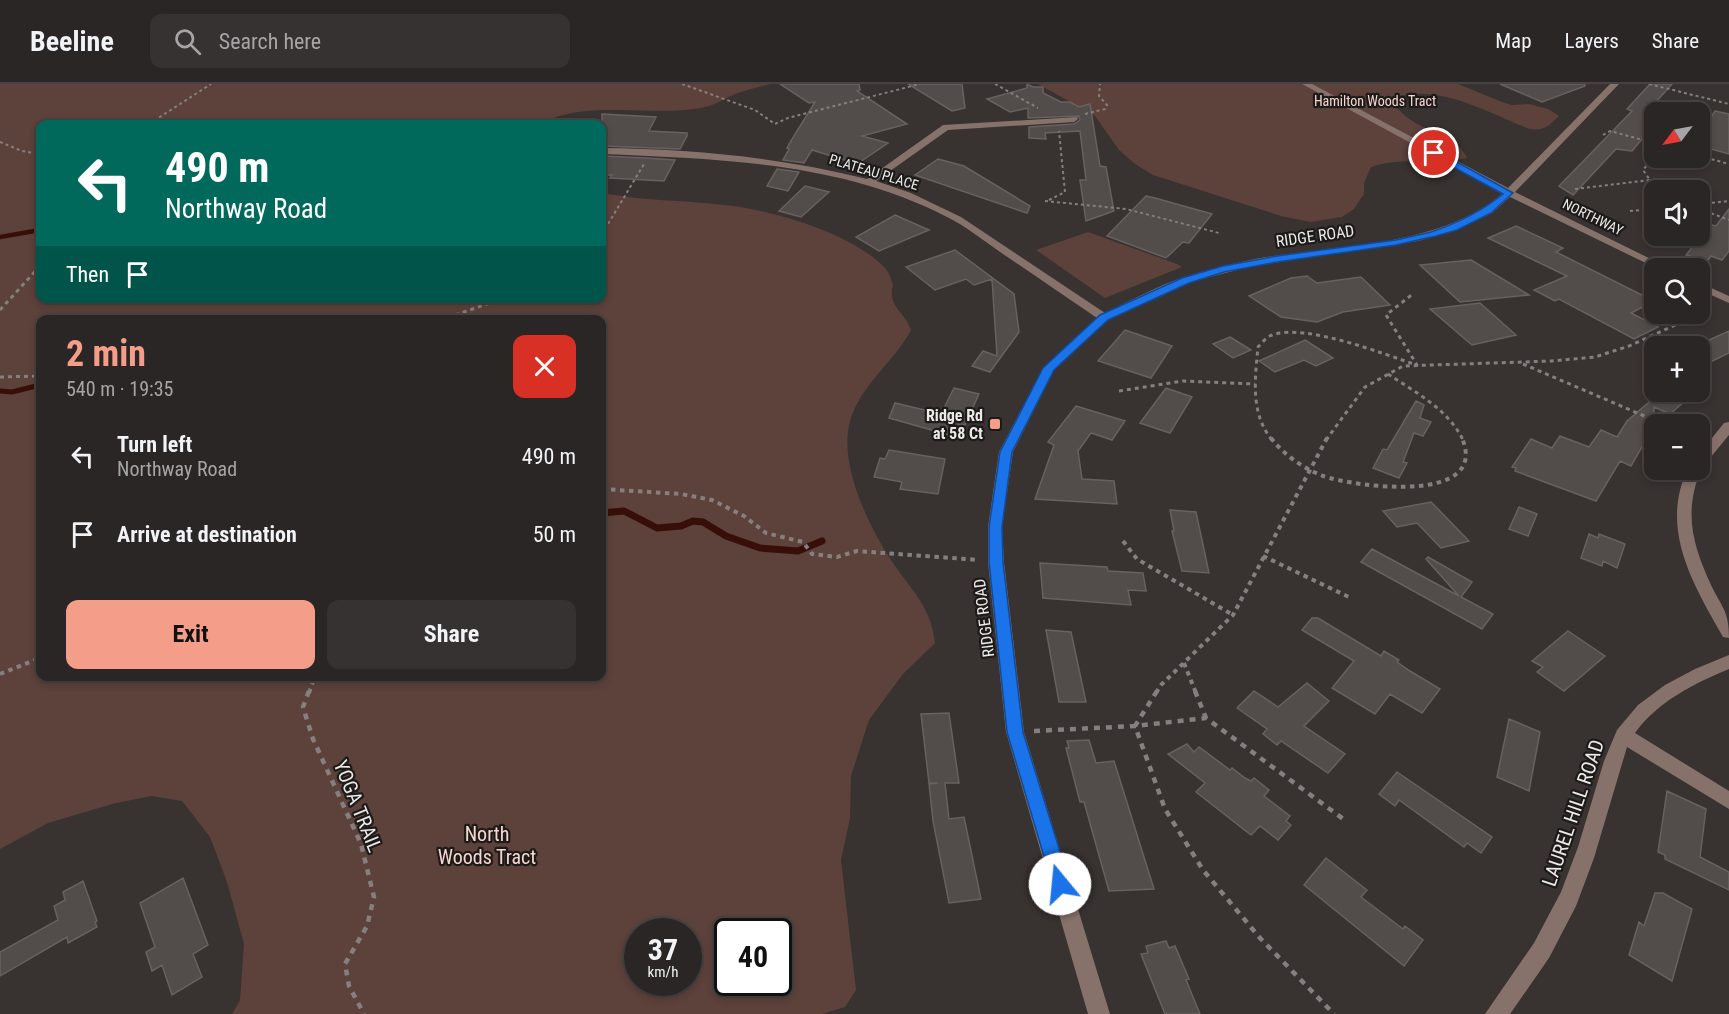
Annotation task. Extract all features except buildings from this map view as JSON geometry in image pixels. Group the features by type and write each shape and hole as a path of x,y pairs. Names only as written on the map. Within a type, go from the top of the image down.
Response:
{"street":[{"name":"NORTHWAY","path":"1306,84 1509,193 1644,258"},
{"name":"RIDGE ROAD","path":"1099,1014 1015,732 996,562 996,527 1006,452 1049,368 1104,318 1186,280 1223,269 1396,242 1433,234 1453,228 1488,211 1509,193 1615,84"},
{"path":"870,181 946,128 1074,119"},
{"name":"PLATEAU PLACE","path":"606,151 771,161 870,181 917,198 962,221 1104,318"},
{"path":"1710,293 1724,303"},
{"path":"1710,449 1729,426"},
{"path":"1690,480 1683,508 1689,552 1724,616 1729,632"},
{"name":"LAUREL HILL ROAD","path":"1496,1014 1533,966 1559,919 1585,858 1623,735 1652,703 1694,678 1729,662"},
{"path":"1623,735 1729,801"}],"path":[{"path":"155,120 211,84"},
{"path":"682,84 755,110 775,124 789,118 920,84"},
{"path":"995,84 1042,111 1061,134 1065,192 1045,201 1126,209 1219,232"},
{"path":"1074,119 1075,116 1106,109 1107,105 1098,96 1100,84"},
{"path":"1649,84 1729,104"},
{"path":"1603,135 1610,131 1644,140"},
{"path":"0,142 22,151 36,153"},
{"path":"606,228 651,153"},
{"path":"1710,159 1729,164"},
{"path":"1645,168 1643,170 1650,180"},
{"path":"1575,189 1644,181"},
{"path":"1710,203 1729,201"},
{"path":"1630,211 1644,210"},
{"path":"1710,213 1729,220"},
{"path":"0,310 36,270"},
{"path":"1414,293 1386,315 1417,365"},
{"path":"455,315 490,303"},
{"path":"1136,726 1161,685 1233,615 1309,468 1329,434 1365,387 1403,366 1574,360 1617,351 1724,303"},
{"path":"1387,374 1424,397 1453,424 1464,443 1467,461 1464,466 1444,480 1412,488 1337,479 1309,468 1286,453 1264,430 1255,404 1258,347 1270,336 1286,333 1316,336 1417,365"},
{"path":"1521,363 1644,416"},
{"path":"0,377 36,376"},
{"path":"1119,392 1184,381 1255,384"},
{"path":"606,489 669,492 708,499 745,517 767,534 781,538 793,537 809,546 812,554 837,557 857,551 996,562"},
{"path":"1123,541 1137,559 1233,615"},
{"path":"1263,556 1351,598"},
{"path":"0,674 36,660"},
{"path":"1184,663 1206,718 1346,821"},
{"name":"YOGA TRAIL","path":"313,681 303,706 313,739 362,844 374,897 367,926 345,964 349,986 364,1014"},
{"path":"1015,732 1136,726 1206,718"},
{"path":"1136,726 1165,809 1203,870 1260,938 1334,1014"}],"green space":[{"name":"North Woods Tract","path":"0,84 771,84 739,93 701,108 662,111 597,110 577,112 551,120 36,120 36,303 606,303 606,194 725,205 765,212 810,225 853,244 871,255 889,274 893,285 894,304 911,330 868,387 853,412 847,443 849,460 859,498 867,516 884,549 930,619 935,643 903,674 869,720 851,776 850,818 841,860 856,990 845,1007 822,1014 232,1014 240,1000 244,944 227,882 210,837 182,801 152,796 116,803 48,823 0,849"},
{"name":"Hamilton Woods Tract","path":"1038,84 1458,84 1502,102 1512,105 1529,104 1548,109 1559,116 1546,127 1530,129 1481,108 1447,97 1413,94 1395,97 1393,103 1406,116 1450,140 1467,158 1395,162 1371,167 1364,183 1364,194 1354,209 1342,217 1311,222 1281,216 1153,175 1135,164 1119,150 1095,116"},
{"path":"1088,232 1182,267 1105,298 1036,250"}],"waterway":[{"path":"0,237 36,231"},
{"path":"0,391 12,392 36,386"},
{"path":"606,513 624,511 657,528 681,526 693,521 703,522 726,536 760,548 798,551 822,541"}],"place":[{"name":"Ridge Rd at 58 Ct","path":"995,424"}],"route":[{"path":"1060,884 1015,732 996,562 996,527 1006,452 1049,368 1104,318 1186,280 1223,269 1396,242 1453,228 1488,211 1509,193 1434,153"}]}
